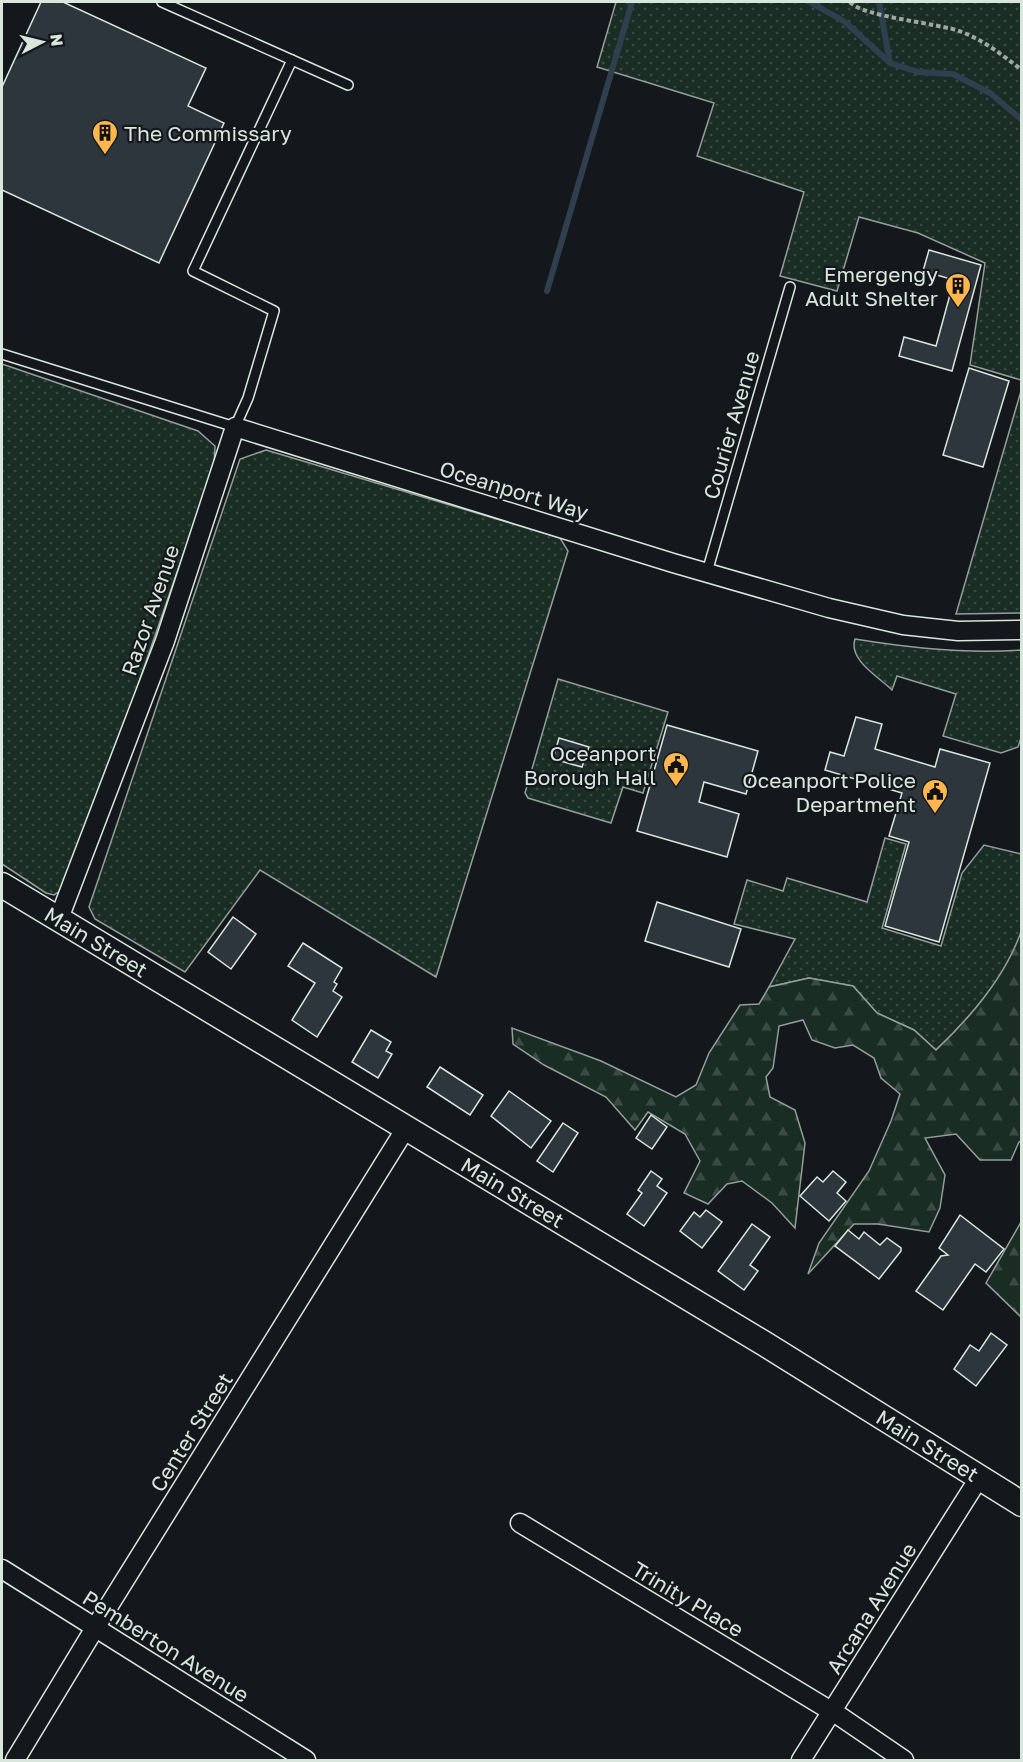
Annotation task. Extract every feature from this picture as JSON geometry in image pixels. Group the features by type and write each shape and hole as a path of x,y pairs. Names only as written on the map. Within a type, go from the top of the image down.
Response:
{"street":[{"name":"Oceanport Way","path":"235,427 707,573 829,608 903,625 958,631 1022,630"},
{"name":"Razor Avenue","path":"58,921 168,630 235,427"},
{"name":"Main Street","path":"2,885 58,921 765,1344 1022,1504"},
{"name":"Center Street","path":"15,1761 95,1628 406,1128"},
{"name":"Arcana Avenue","path":"801,1761 979,1478"},
{"name":"Trinity Place","path":"520,1523 841,1717 904,1761"},
{"name":"Pemberton Avenue","path":"2,1569 306,1761"}],"lane":[{"path":"162,2 348,85"},
{"name":"Razor Avenue","path":"235,427 248,398 274,311 193,271 292,60"},
{"name":"Courier Avenue","path":"707,573 790,287"},
{"name":"Oceanport Way","path":"2,354 235,427"}],"path":[{"path":"850,2 900,19 960,31 986,42 1022,70"}],"green space":[{"path":"616,2 1021,2 1021,380 970,365 985,263 918,233 859,217 837,291 780,276 804,192 697,156 714,103 597,67"},
{"path":"2,364 198,431 215,446 214,466 68,886 54,895 46,893 2,864"},
{"path":"1021,391 1021,613 956,614"},
{"path":"266,450 560,538 568,551 436,977 260,870 185,972 95,919 89,907 240,459"},
{"path":"855,639 938,649 1021,650 1022,735 1018,747 1001,753 943,736 956,694 897,676 892,690 860,661 854,647"},
{"path":"558,679 668,712 643,793 623,787 611,823 528,798 525,793"},
{"path":"885,838 906,844 882,928 941,946 962,873 984,845 1021,854 1022,923 1017,946 986,995 936,1050 914,1030 877,1013 853,986 809,978 769,987 795,939 734,924 747,880 783,891 787,878 867,902"},
{"path":"1021,932 1021,1141 1011,1160 980,1160 956,1134 925,1138 945,1175 940,1208 929,1232 878,1224 854,1224 808,1274 819,1243 869,1171 900,1094 881,1078 874,1058 853,1045 835,1048 812,1040 803,1020 779,1026 773,1068 766,1077 770,1097 795,1110 805,1143 795,1228 772,1203 742,1181 727,1184 708,1204 684,1193 700,1161 685,1134 648,1112 635,1130 606,1097 544,1065 513,1044 512,1028 601,1061 676,1097 696,1085 709,1053 740,1005 759,1004 769,987 809,978 853,986 877,1013 914,1030 936,1050 985,996 1006,964"},
{"path":"1021,1222 1021,1317 986,1283"}],"building":[{"name":"The Commissary","path":"41,2 63,2 206,68 188,106 224,123 159,263 2,190 2,87"},
{"name":"Emergengy Adult Shelter","path":"929,250 981,265 952,371 899,356 904,337 936,346 954,280 923,271"},
{"path":"969,368 1009,381 983,467 943,455"},
{"name":"Oceanport Police Department","path":"856,717 882,724 875,749 935,767 940,749 990,763 939,942 885,926 909,842 889,836 902,793 825,770 830,752 844,756"},
{"name":"Oceanport Borough Hall","path":"667,725 758,751 746,794 704,782 699,802 739,814 727,857 637,831"},
{"path":"559,738 589,747 582,767 553,759"},
{"path":"657,902 741,929 729,967 645,941"},
{"path":"233,917 256,934 231,969 208,952"},
{"path":"303,943 342,968 334,982 337,984 333,991 342,997 317,1037 292,1020 315,983 288,966"},
{"path":"371,1030 391,1042 386,1051 392,1054 378,1078 352,1062"},
{"path":"440,1067 483,1095 470,1115 427,1087"},
{"path":"509,1091 551,1121 531,1148 491,1116"},
{"path":"651,1115 667,1127 652,1149 636,1138"},
{"path":"563,1123 578,1133 553,1172 537,1161"},
{"path":"651,1171 662,1179 657,1186 667,1193 644,1226 627,1214 642,1193 638,1190"},
{"path":"833,1171 846,1182 837,1193 846,1201 829,1221 800,1196 817,1177 823,1182"},
{"path":"706,1210 722,1222 702,1248 680,1231 694,1212 700,1217"},
{"path":"960,1215 1004,1249 986,1272 975,1264 943,1310 916,1291 941,1256 948,1255 939,1248"},
{"path":"752,1224 770,1237 750,1265 758,1271 744,1290 718,1271"},
{"path":"848,1230 859,1239 864,1232 880,1245 887,1238 901,1248 879,1279 835,1246"},
{"path":"991,1333 1007,1345 976,1386 954,1369 970,1345 979,1351"}],"waterway":[{"path":"547,291 632,2"},
{"path":"810,2 845,22 890,63"},
{"path":"879,2 890,63 918,72 953,74 990,93 1022,120"}],"place":[{"name":"The Commissary","path":"105,156"},
{"name":"Emergengy Adult Shelter","path":"958,309"},
{"name":"Oceanport Borough Hall","path":"676,788"},
{"name":"Oceanport Police Department","path":"935,815"}]}
